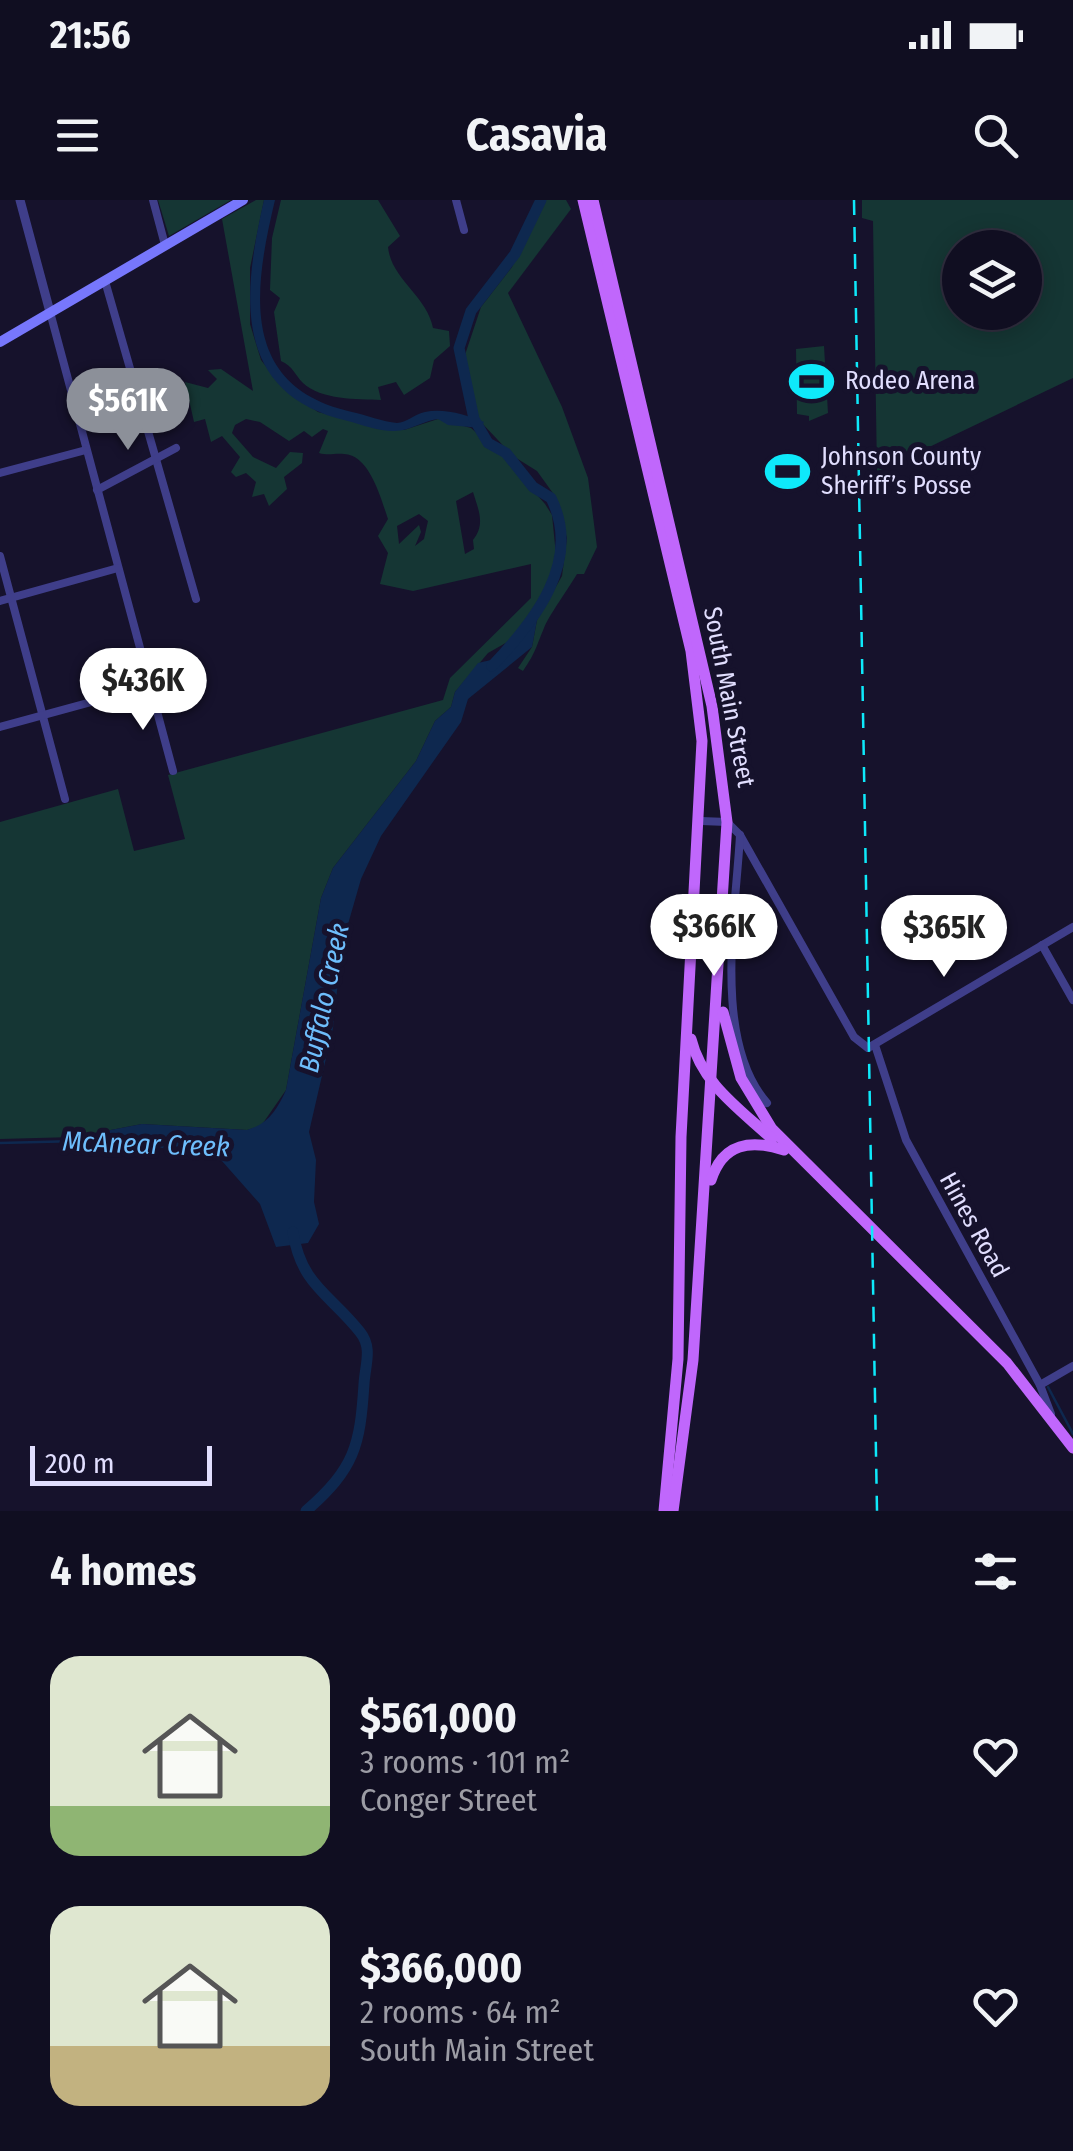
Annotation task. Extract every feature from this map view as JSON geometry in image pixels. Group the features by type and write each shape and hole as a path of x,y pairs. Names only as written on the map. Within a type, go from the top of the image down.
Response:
{"main road":[{"path":"0,342 243,200"},
{"name":"South Main Street","path":"588,202 670,549 716,723 728,822 693,1360 673,1511"},
{"name":"South Main Street","path":"664,1511 678,1360 688,1026 700,821 698,695 670,549"},
{"path":"719,983 730,1052 754,1105 822,1184"},
{"path":"688,1026 695,1056 712,1084 1037,1391 1073,1448"},
{"path":"704,1199 715,1168 728,1152 749,1142 784,1150"}],"street":[{"path":"20,200 173,771"},
{"path":"153,200 165,245"},
{"path":"456,200 464,230"},
{"path":"105,280 196,600"},
{"path":"98,490 176,448"},
{"path":"0,474 86,450"},
{"path":"0,556 65,799"},
{"path":"0,601 118,568"},
{"path":"0,727 150,686"},
{"path":"700,821 728,822 740,834 859,1044 875,1045 1073,927"},
{"path":"740,834 732,998 736,1036 767,1103"},
{"path":"1042,944 1073,1000"},
{"name":"Hines Road","path":"875,1045 906,1140 1037,1391"},
{"path":"1037,1391 1073,1366"}],"green space":[{"path":"158,200 231,200 169,236"},
{"path":"256,200 264,200 250,268 250,324 261,360 283,388 318,412 372,426 404,430 438,419 471,428 505,458 552,515 556,555 551,578 522,627 511,640 488,653 455,692 451,707 435,721 416,761 333,868 321,898 286,1090 261,1126 247,1130 142,1124 74,1137 0,1139 0,822 118,789 134,851 185,839 168,775 443,700 450,678 531,598 531,564 413,591 380,584 388,553 378,536 388,519 382,501 361,462 344,454 319,453 328,431 323,429 312,437 304,431 289,441 260,422 246,419 235,425 232,433 253,457 276,468 290,452 303,453 302,463 284,477 287,489 269,506 264,494 252,497 256,482 246,473 236,477 231,472 240,457 222,436 211,442 205,419 194,422 185,382 208,388 217,379 208,370 221,369 253,391 222,219","holes":["473,492 480,522 474,549 465,554 456,501","419,514 428,521 424,539 415,546 421,532 419,525 399,544 397,526"]},
{"path":"281,200 378,200 400,236 388,247 395,269 424,306 433,328 449,331 450,346 434,360 430,378 404,395 396,382 378,387 381,400 340,398 311,389 281,361 274,312 280,298 270,290 272,238"},
{"path":"545,200 566,200 571,209 508,293 562,407 588,478 597,547 584,574 577,574 550,617 523,671 518,668 532,647 537,620 562,576 567,538 555,496 537,471 513,456 478,419 464,358 481,307 512,267"},
{"path":"862,200 1073,200 1073,378 877,472 873,221 862,218"},
{"name":"Rodeo Arena","path":"824,346 828,413 809,421 809,416 797,414 796,349"}],"water":[{"path":"264,200 275,200 262,267 263,330 272,357 289,381 315,399 380,420 400,423 421,413 440,411 484,422 481,428 448,425 438,419 399,431 376,429 310,408 282,388 264,363 254,335 250,303"},
{"path":"527,617 537,620 532,647 468,699 461,722 381,836 361,879 342,945 333,1028 309,1132 316,1160 314,1202 319,1224 308,1243 276,1247 260,1204 222,1161 144,1144 81,1146 74,1137 142,1124 247,1130 271,1115 286,1090 321,898 333,868 416,761 435,721 451,707 455,692 478,663 504,657"}],"waterway":[{"name":"Buffalo Creek","path":"492,666 523,631 549,590 561,545 559,522 551,498 533,487 506,453 488,443 474,419 459,348 471,311 515,254 541,200"},
{"name":"McAnear Creek","path":"0,1143 78,1141"},
{"name":"Buffalo Creek","path":"293,1232 310,1277 360,1332 367,1350 360,1424 352,1455 335,1482 306,1511"},
{"path":"1048,1387 1073,1434"}],"railway":[{"path":"854,200 877,1511"}],"place":[{"name":"Rodeo Arena","path":"812,381"},
{"name":"Johnson County Sheriff’s Posse","path":"788,471"}]}
